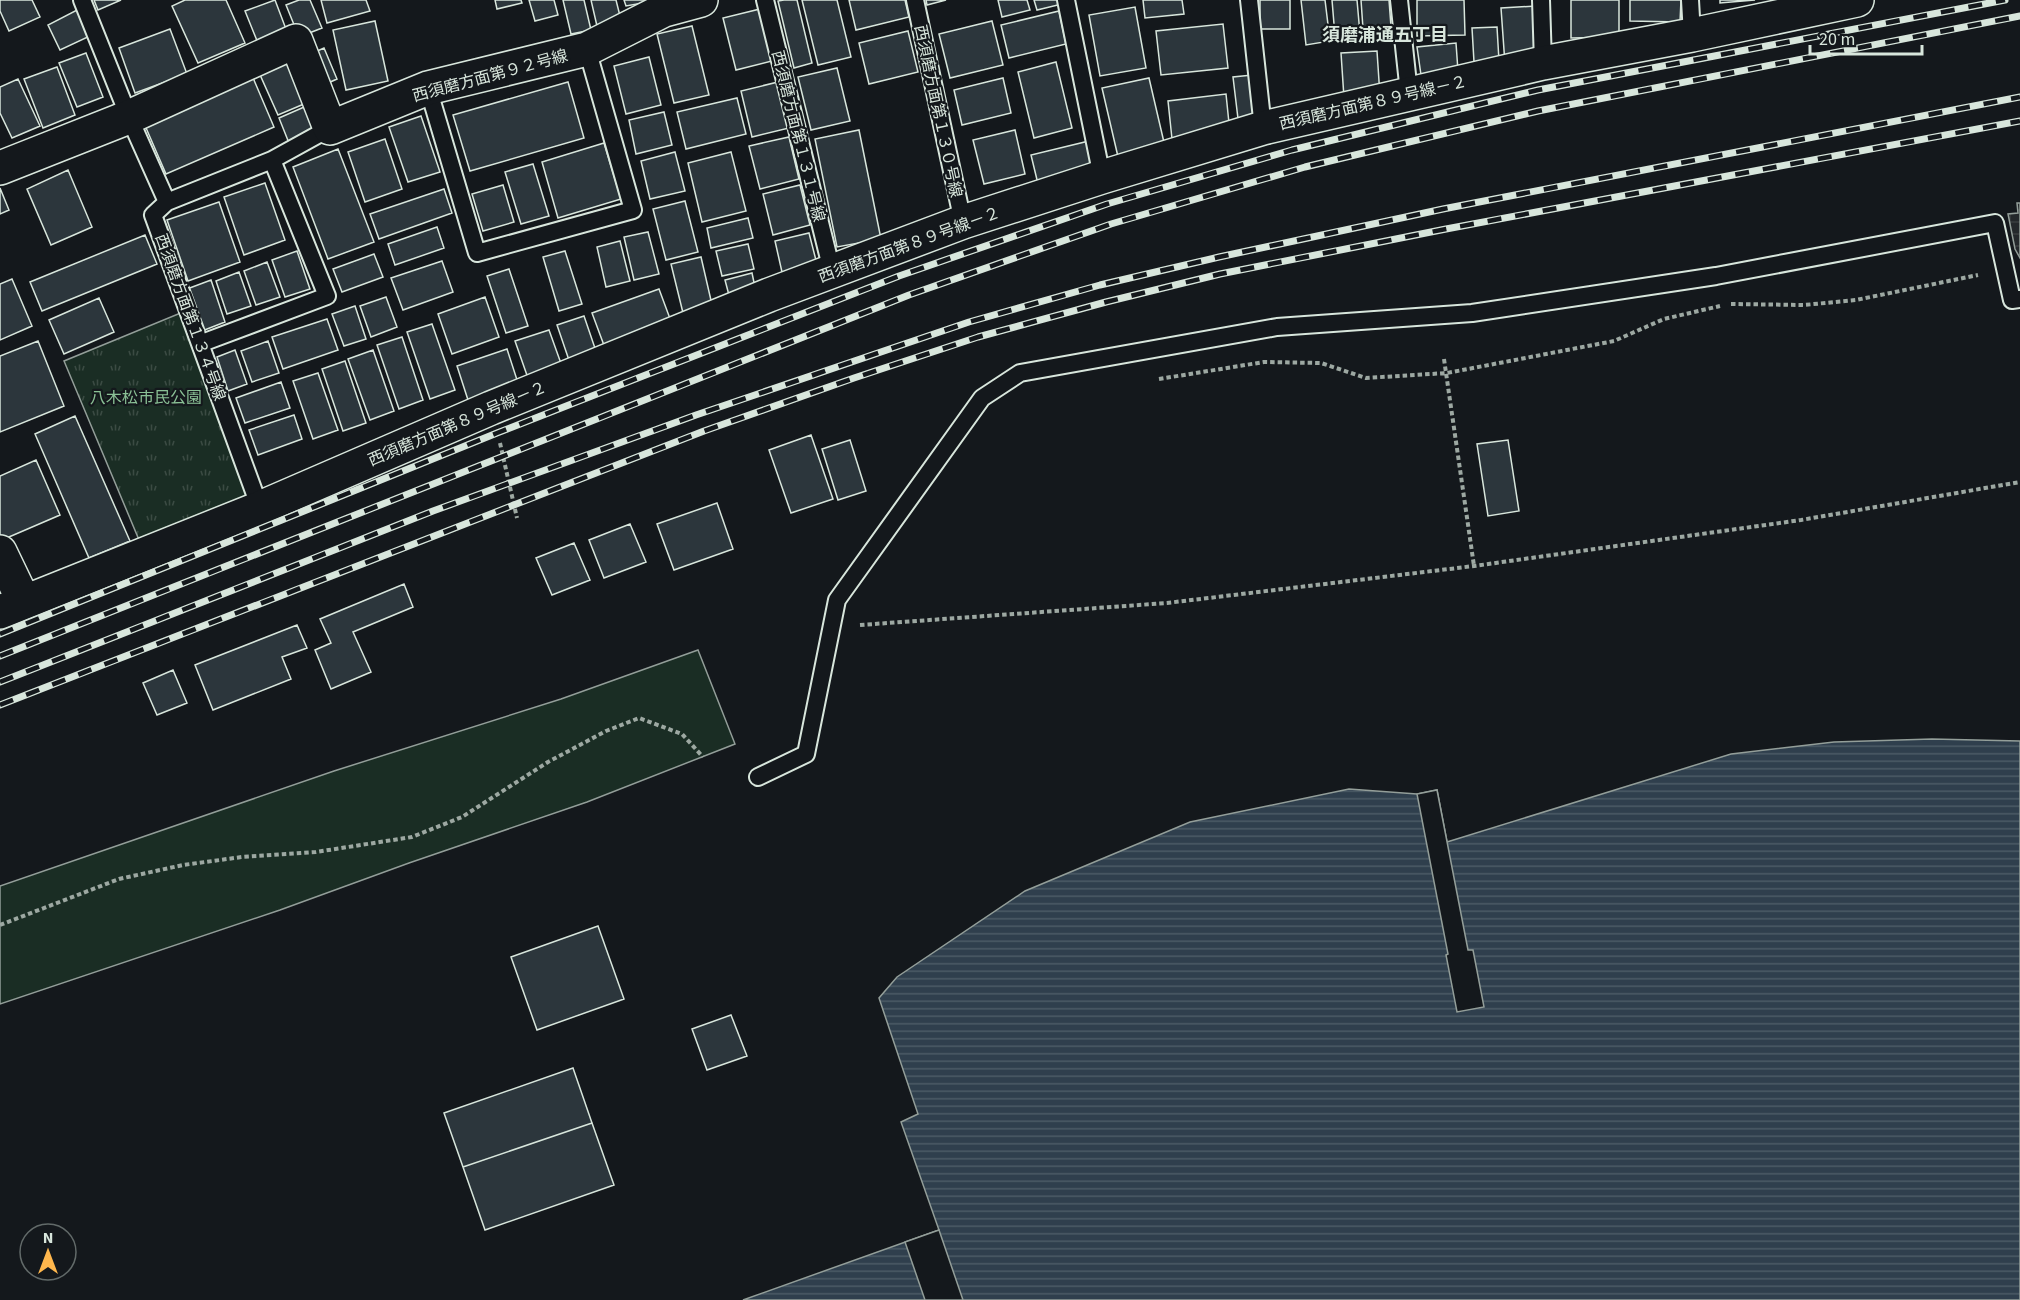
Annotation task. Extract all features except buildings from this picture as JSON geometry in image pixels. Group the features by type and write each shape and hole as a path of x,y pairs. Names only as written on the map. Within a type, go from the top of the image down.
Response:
{"street":[{"name":"西須磨方面第９２号線","path":"330,129 428,88 587,49 663,5 701,0"},
{"name":"西須磨方面第８９号線－２","path":"12,607 261,508 491,408 832,271 963,222 1102,177 1263,129 1543,63 1692,35 1857,0"},
{"path":"0,168 129,117 296,41 330,129"},
{"path":"0,552 12,607"}],"lane":[{"path":"82,0 129,117 167,202 272,160 330,129"},
{"name":"西須磨方面第１３１号線","path":"765,0 832,271"},
{"name":"西須磨方面第１３０号線","path":"915,0 963,222"},
{"path":"1066,0 1102,177"},
{"path":"1249,0 1263,129"},
{"path":"1400,0 1409,93"},
{"path":"1541,0 1543,63"},
{"path":"1690,0 1692,35"},
{"path":"428,88 477,253 633,210 587,49"},
{"path":"202,343 327,296 272,160"},
{"name":"西須磨方面第１３４号線","path":"167,202 153,215 261,508"},
{"path":"758,777 806,754 837,600 982,398 1020,373 1277,327 1472,313 1716,276 1995,223 2012,300 2020,299"}],"path":[{"path":"1158,380 1264,362 1321,363 1366,378 1447,373 1614,341 1664,319 1731,304 1804,305 1856,300 2004,269"},
{"path":"1444,359 1474,566"},
{"path":"491,408 517,518"},
{"path":"830,627 1167,603 1474,566 1801,520 2020,482"},
{"path":"0,925 119,879 183,865 242,857 316,852 411,837 462,817 548,762 606,731 639,718 682,734 703,757"}],"green space":[{"name":"八木松市民公園","path":"183,312 251,506 142,547 64,361"},
{"path":"698,650 735,744 587,802 280,910 0,1004 0,886 334,771 561,699"}],"shaded area":[{"path":"2017,203 2020,203 2020,258 2015,249 2008,214 2018,213"}],"water":[{"path":"1932,739 2020,741 2020,1300 743,1300 939,1230 901,1122 918,1114 879,998 897,977 1025,891 1190,822 1349,789 1417,794 1437,790 1447,842 1731,754 1834,742"}],"pier":[{"path":"1437,790 1468,950 1473,950 1484,1007 1457,1012 1417,794"},
{"path":"939,1230 963,1300 925,1300 905,1242"}],"railway":[{"path":"0,634 497,433 899,276 1107,204 1292,150 1538,90 2005,0"},
{"path":"0,656 909,295 1111,224 1305,167 1538,111 2020,16"},
{"path":"0,682 433,511 696,415 969,322 1100,285 1443,209 2020,97"},
{"path":"0,705 704,431 978,337 1220,274 2020,121"}],"district":[{"name":"須磨浦通五丁目","path":"1385,35"}]}
